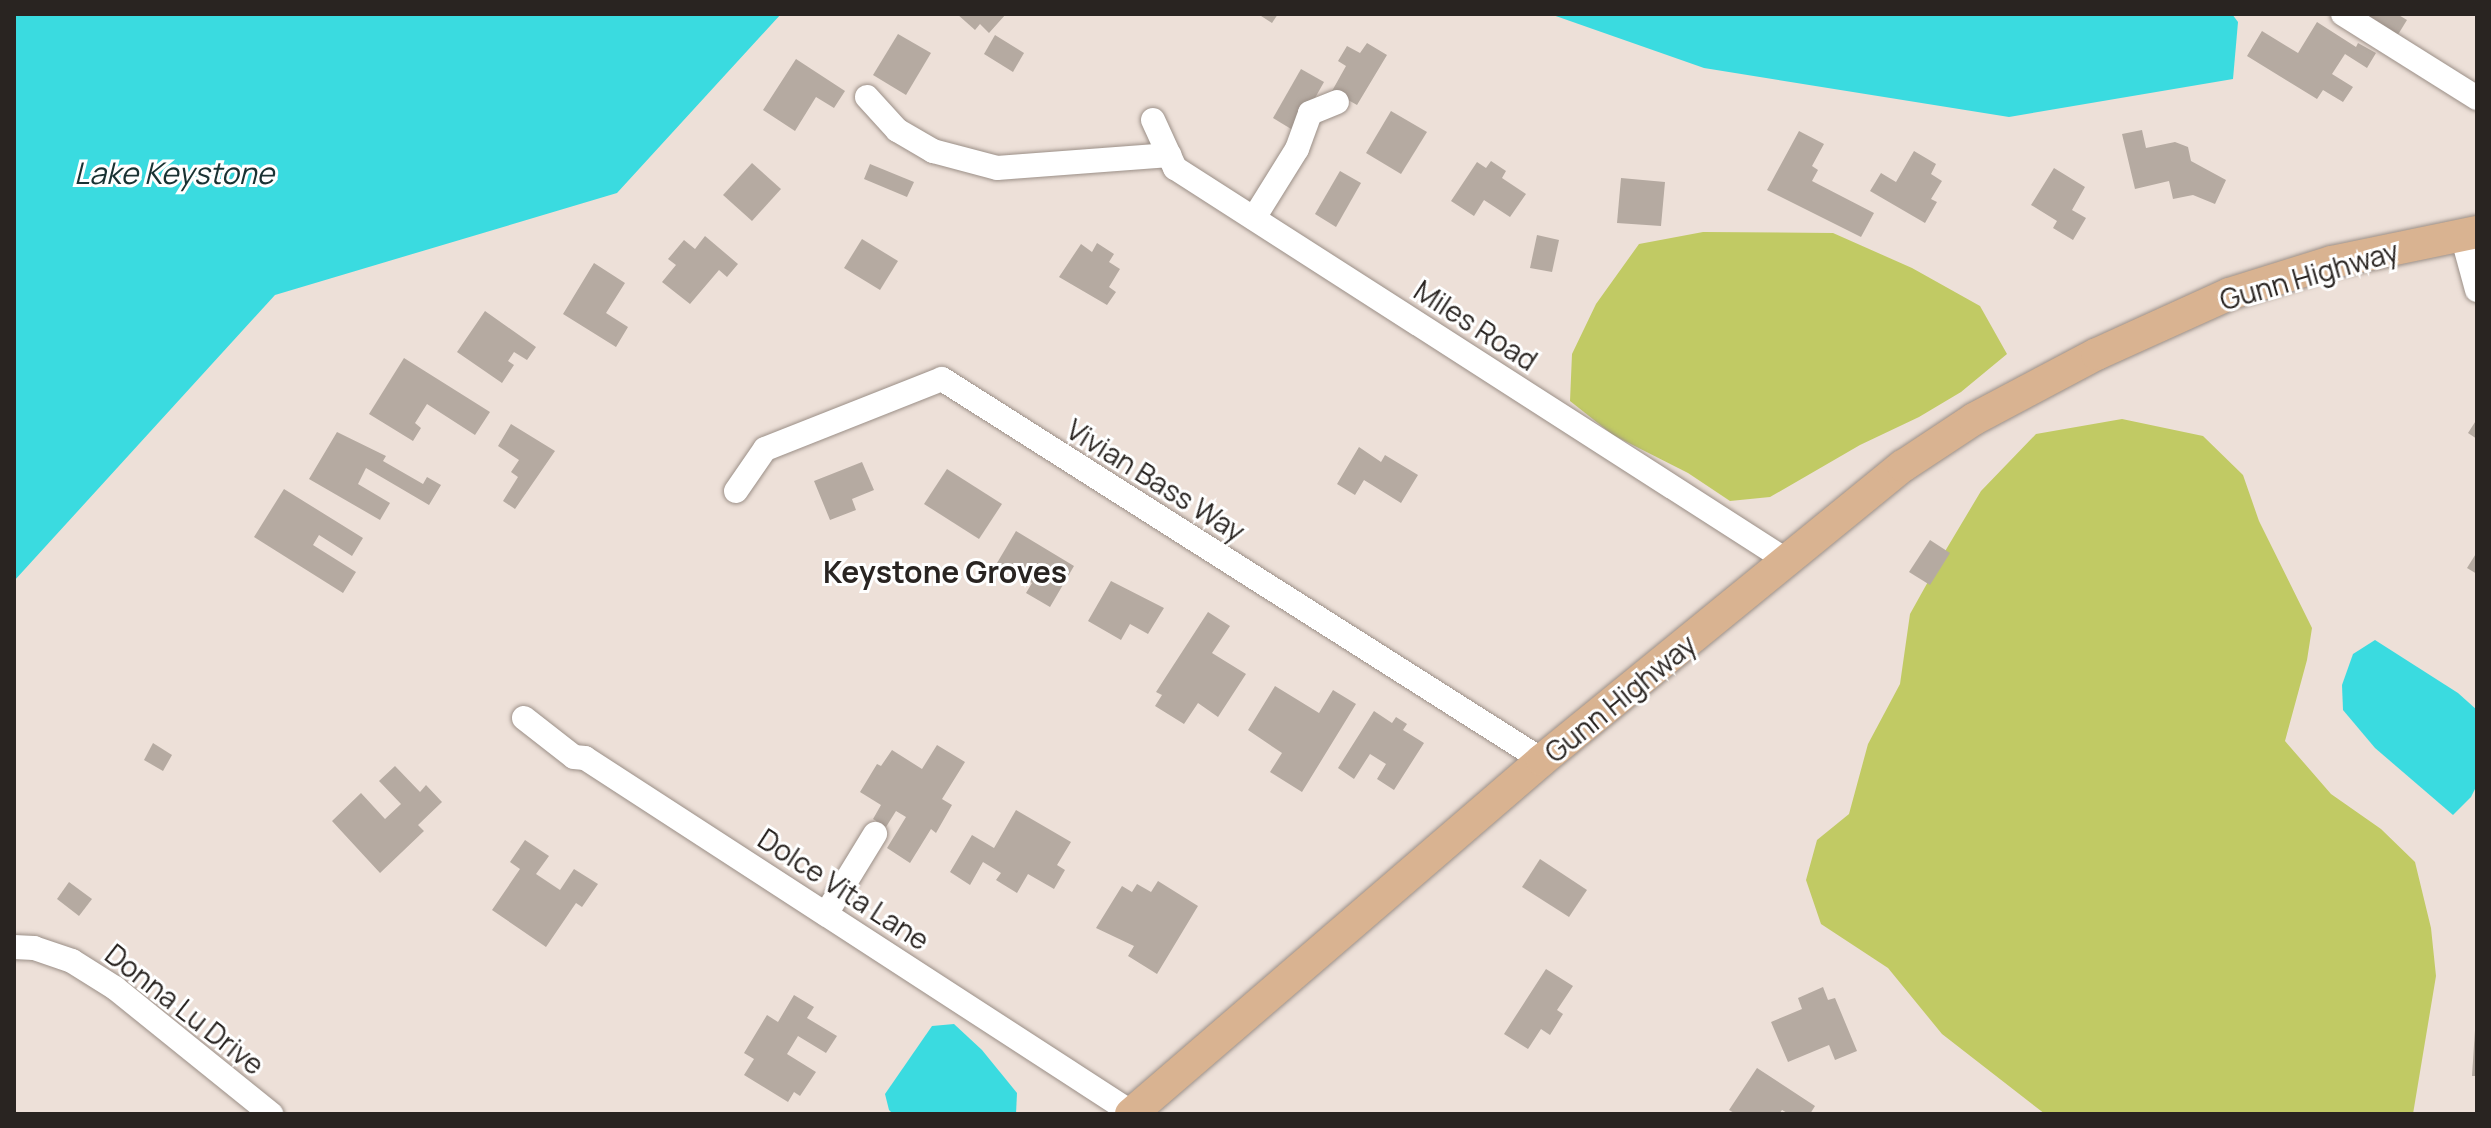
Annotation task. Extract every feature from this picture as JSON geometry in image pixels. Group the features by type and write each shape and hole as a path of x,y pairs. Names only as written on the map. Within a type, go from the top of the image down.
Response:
{"main road":[{"name":"Gunn Highway","path":"1132,1113 1542,760 1789,562 1903,466 1974,419 2145,333 2471,244"}],"street":[{"path":"2343,14 2477,98"},
{"path":"867,97 897,130 933,151 997,168 1170,155"},
{"path":"1254,218 1297,149 1310,113 1337,102"},
{"name":"Miles Road","path":"1153,120 1175,168 1789,562"},
{"path":"2471,244 2477,290"},
{"name":"Vivian Bass Way","path":"736,491 765,449 942,379 1542,760"},
{"name":"Dolce Vita Lane","path":"524,718 574,757 585,758 1132,1113"},
{"path":"826,914 875,834"},
{"name":"Donna Lu Drive","path":"14,947 34,948 72,961 115,988 271,1114"}],"green space":[{"path":"1703,232 1833,233 1912,268 1980,306 2007,354 1961,392 1770,497 1730,501 1688,473 1613,435 1570,401 1572,354 1596,304 1639,244"},
{"path":"2122,419 2203,436 2243,475 2259,521 2312,628 2307,660 2285,741 2331,794 2381,829 2415,862 2431,928 2436,976 2413,1114 2045,1114 1942,1034 1888,968 1821,924 1806,880 1817,840 1849,814 1868,744 1900,684 1910,614 1944,553 1981,491 2036,434"}],"water":[{"name":"Lake Keystone","path":"14,14 781,14 617,193 275,295 14,581"},
{"path":"1550,14 2232,14 2238,22 2233,79 2009,117 1704,68"},
{"path":"2375,640 2458,693 2477,710 2477,785 2471,797 2453,815 2375,748 2343,710 2342,685 2353,654"},
{"path":"954,1024 982,1050 1017,1093 1016,1114 893,1114 889,1110 885,1094 932,1026"}],"building":[{"path":"957,14 1006,14 989,33 980,24 975,30"},
{"path":"1258,14 1278,14 1272,23"},
{"path":"2364,14 2397,14 2407,20 2394,41"},
{"path":"2317,22 2356,47 2358,43 2376,53 2367,68 2345,54 2332,74 2353,87 2343,102 2323,90 2317,99 2247,56 2262,31 2298,53"},
{"path":"898,34 931,53 906,95 873,75"},
{"path":"995,35 1024,53 1013,72 984,54"},
{"path":"1367,43 1387,55 1357,105 1332,91 1346,66 1338,61 1347,46 1360,53"},
{"path":"796,59 845,91 834,108 816,97 795,131 763,110"},
{"path":"1301,69 1324,82 1296,132 1273,118"},
{"path":"1391,111 1427,132 1401,174 1366,153"},
{"path":"2142,130 2146,148 2175,142 2188,147 2191,161 2226,180 2215,204 2193,195 2173,199 2169,181 2135,189 2122,134"},
{"path":"1799,131 1824,144 1812,166 1818,170 1812,181 1874,213 1861,237 1767,190"},
{"path":"1914,151 1936,164 1931,174 1942,181 1931,199 1937,202 1925,223 1870,191 1881,173 1896,182"},
{"path":"1491,161 1506,171 1502,178 1526,194 1510,217 1484,200 1474,216 1451,201 1477,162 1486,168"},
{"path":"752,163 781,189 752,221 723,195"},
{"path":"870,164 914,182 907,197 864,179"},
{"path":"2054,168 2085,187 2072,210 2086,218 2073,240 2053,228 2057,221 2031,205"},
{"path":"1340,171 1361,183 1336,227 1315,214"},
{"path":"1621,178 1665,182 1661,226 1617,223"},
{"path":"1537,235 1559,240 1552,272 1530,268"},
{"path":"705,236 738,264 727,277 719,270 690,304 662,282 676,265 668,259 684,240 695,249"},
{"path":"862,239 898,261 880,290 844,268"},
{"path":"1097,243 1114,254 1109,262 1120,269 1109,287 1116,292 1107,305 1059,277 1081,244 1092,252"},
{"path":"594,263 625,283 606,313 628,327 616,347 563,314"},
{"path":"485,311 536,347 527,360 514,352 508,361 514,365 502,383 457,352"},
{"path":"404,358 490,412 475,435 427,404 415,423 421,428 413,441 369,414"},
{"path":"2477,419 2477,439 2468,433"},
{"path":"511,424 555,451 515,509 503,501 518,477 511,472 519,460 498,446"},
{"path":"337,432 386,456 383,461 423,484 427,477 441,485 429,505 366,468 358,484 390,503 380,520 309,479"},
{"path":"1359,447 1381,462 1385,455 1418,475 1401,503 1364,480 1355,495 1337,484"},
{"path":"862,462 874,490 852,499 856,510 830,520 814,481"},
{"path":"947,469 1002,504 979,539 924,504"},
{"path":"284,489 363,538 352,556 319,535 313,545 356,572 343,593 254,537"},
{"path":"1016,531 1074,566 1050,607 1026,593 1032,583 997,563"},
{"path":"1930,540 1950,553 1930,585 1909,572"},
{"path":"2477,552 2477,574 2467,568"},
{"path":"1111,581 1164,608 1148,634 1130,624 1121,640 1088,621"},
{"path":"1208,612 1230,626 1212,653 1246,674 1218,717 1198,703 1184,724 1155,706 1162,695 1156,692"},
{"path":"1275,686 1319,713 1333,690 1356,704 1302,792 1270,772 1282,753 1248,730"},
{"path":"1374,711 1392,723 1396,717 1407,724 1403,730 1424,743 1394,790 1377,779 1386,764 1370,754 1354,779 1338,768"},
{"path":"153,743 172,755 163,771 144,760"},
{"path":"937,745 965,762 942,799 952,805 936,833 931,829 910,863 887,848 906,817 896,811 886,827 873,819 881,805 860,792 877,764 881,766 892,750 922,769"},
{"path":"395,766 420,792 426,785 442,802 418,825 424,831 380,873 332,821 361,793 385,819 401,804 379,781"},
{"path":"1016,810 1071,842 1057,865 1065,870 1054,889 1028,874 1017,893 996,880 1001,873 983,862 970,885 950,872 972,835 994,848"},
{"path":"525,840 549,856 536,874 560,890 574,869 598,884 582,907 576,903 546,947 492,910 520,869 510,862"},
{"path":"1540,859 1587,890 1569,917 1522,887"},
{"path":"1158,881 1198,906 1157,974 1128,956 1134,946 1096,928 1122,886 1132,892 1137,884 1151,892"},
{"path":"69,882 92,899 79,916 57,899"},
{"path":"1546,969 1573,986 1557,1010 1563,1014 1550,1035 1541,1029 1528,1049 1504,1034"},
{"path":"1823,987 1828,1000 1835,998 1857,1051 1835,1060 1829,1045 1788,1062 1771,1022 1802,1009 1798,998"},
{"path":"794,995 814,1007 807,1018 837,1036 826,1053 798,1036 787,1054 816,1072 800,1096 794,1092 788,1102 744,1075 754,1059 744,1053 767,1015 778,1022"},
{"path":"2475,1030 2477,1076 2472,1076"},
{"path":"1757,1068 1815,1106 1810,1114 1789,1114 1782,1110 1779,1114 1736,1114 1729,1110"}],"district":[{"name":"Keystone Groves","path":"945,572"}]}
